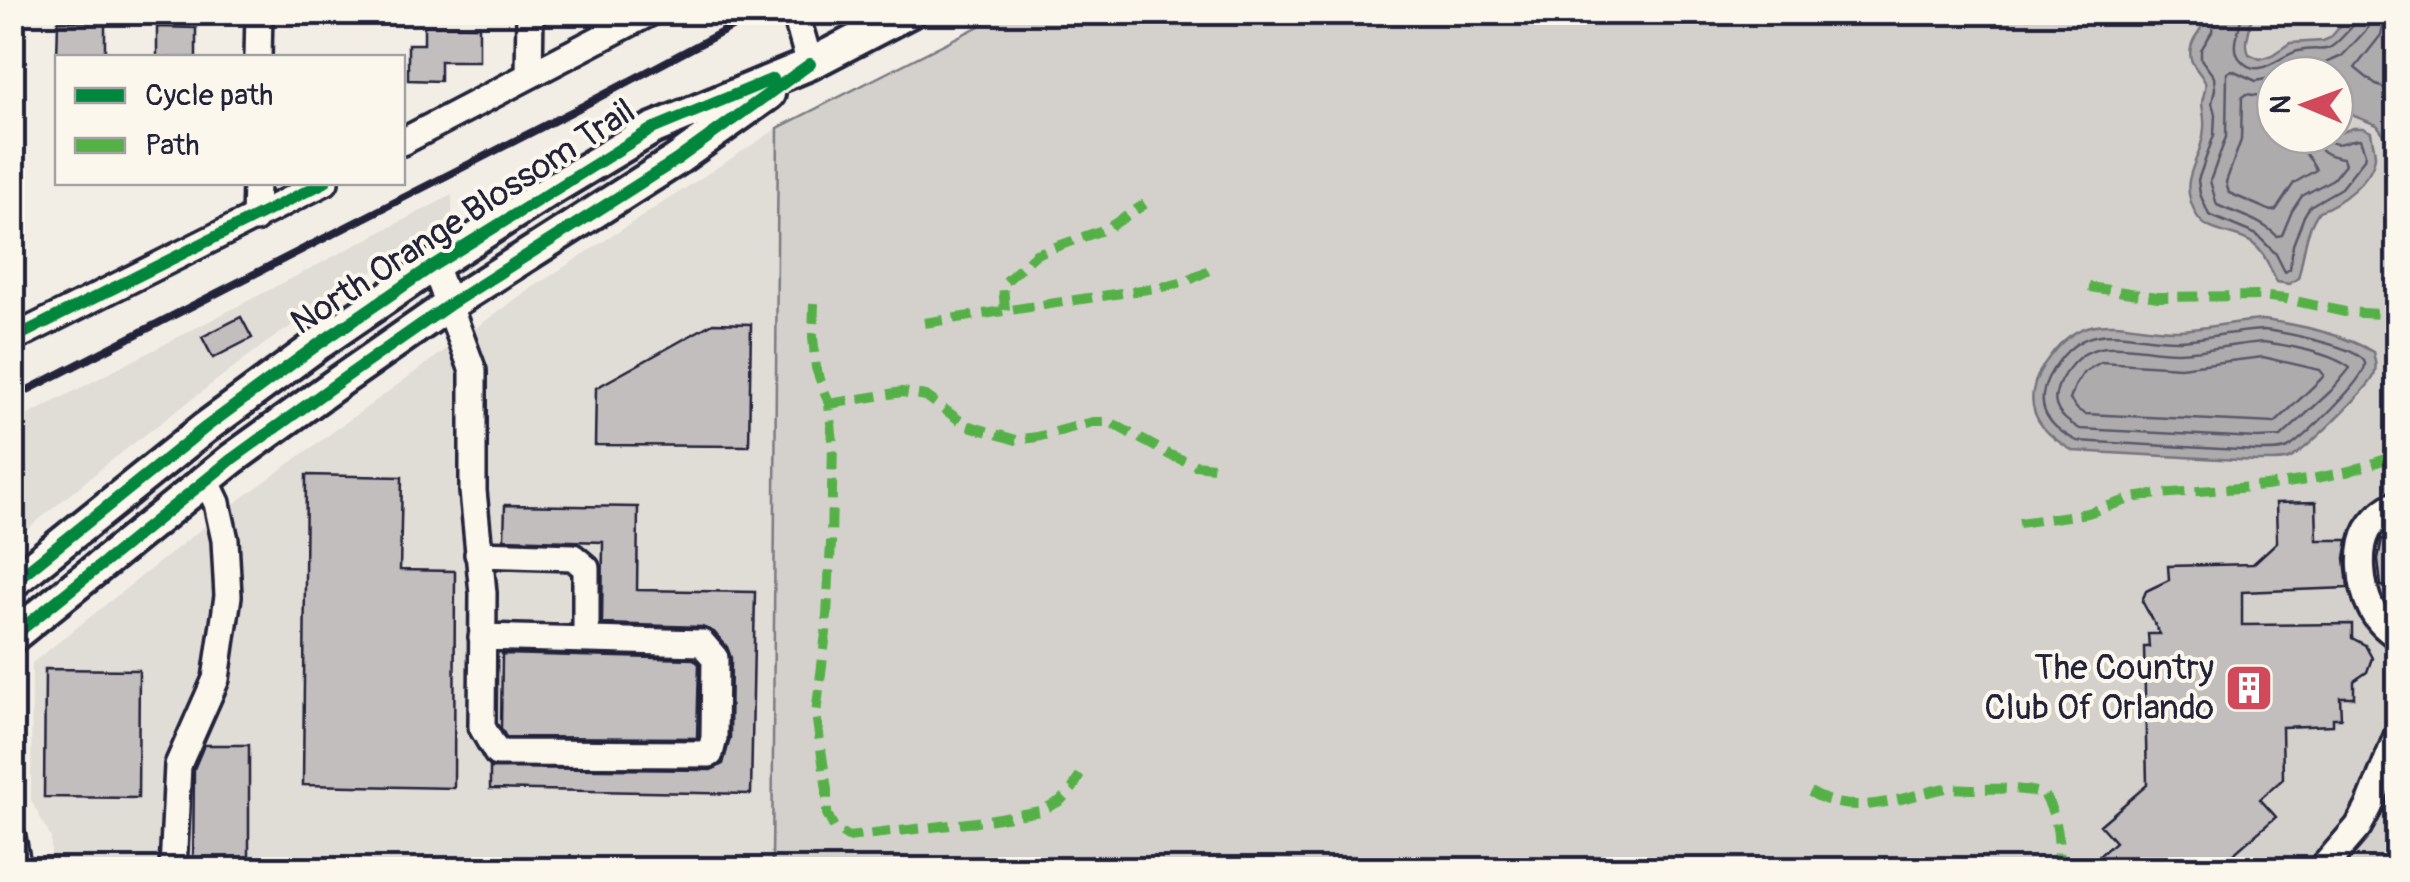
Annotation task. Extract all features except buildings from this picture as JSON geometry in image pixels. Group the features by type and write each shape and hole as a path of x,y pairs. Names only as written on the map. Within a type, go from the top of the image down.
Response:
{"main road":[{"name":"North Orange Blossom Trail","path":"12,584 206,427 434,265 652,128 810,64 910,12"},
{"name":"North Orange Blossom Trail","path":"12,636 206,480 340,380 674,161 810,64"}],"street":[{"path":"258,55 259,12"},
{"path":"530,12 530,75"},
{"path":"405,140 651,12"},
{"path":"795,12 810,64"},
{"path":"255,219 256,185"},
{"path":"12,339 319,185"},
{"path":"434,265 473,370 473,492 483,593 482,637 482,728 497,753 710,754 714,738 715,658 702,643 482,637"},
{"path":"173,870 178,766 216,679 228,596 225,540 217,503 206,480"},
{"path":"2398,502 2365,535 2362,567 2365,594 2372,611 2398,638"},
{"path":"478,554 573,557 586,568 586,640"},
{"path":"2321,870 2358,827 2398,734"},
{"path":"12,837 18,870"}],"shaded area":[{"name":"The Country Club Of Orlando","path":"1005,13 2397,13 2397,869 772,870 778,128"},
{"path":"778,128 771,869 51,869 51,838 31,800 32,663 219,515 521,295"},
{"path":"452,195 452,218 263,345 13,541 13,423"}],"water":[{"path":"2203,13 2252,13 2247,49 2255,57 2255,155 2355,155 2355,128 2371,132 2373,165 2345,197 2319,211 2308,235 2298,278 2289,284 2277,282 2264,256 2252,243 2202,222 2191,202 2189,180 2202,140 2205,85 2190,53"},
{"path":"2352,13 2397,13 2397,144 2388,140 2377,125 2355,116 2355,55 2272,55 2290,43 2330,38"},
{"path":"2264,320 2348,340 2373,352 2375,361 2374,376 2360,393 2289,459 2257,461 2073,451 2049,434 2034,411 2033,391 2042,368 2065,340 2079,330 2109,324 2179,330"}],"railway":[{"path":"12,398 760,12"}],"marked path":[{"path":"1005,310 1003,284 1036,254 1108,228 1145,204"},
{"path":"924,323 1168,286 1211,269"},
{"path":"2089,287 2158,297 2261,296 2345,312 2398,315"},
{"path":"814,303 816,368 829,404 833,442 826,633 816,714 827,814 835,829 848,837 1040,811 1060,801 1080,775"},
{"path":"829,404 902,392 926,396 966,425 1016,440 1093,422 1110,422 1170,455 1195,465 1222,468"},
{"path":"2019,523 2088,513 2158,494 2307,480 2398,455"},
{"path":"1810,792 1826,800 1858,805 1949,788 2017,789 2044,794 2055,818 2058,842 2058,860 2049,870"}],"cycle path":[{"path":"12,637 232,459 340,381 449,305 675,161 810,64"},
{"path":"12,583 206,427 434,265 652,129 773,79"},
{"path":"12,339 319,185"}],"place":[{"name":"The Country Club Of Orlando","path":"2249,688"}]}
